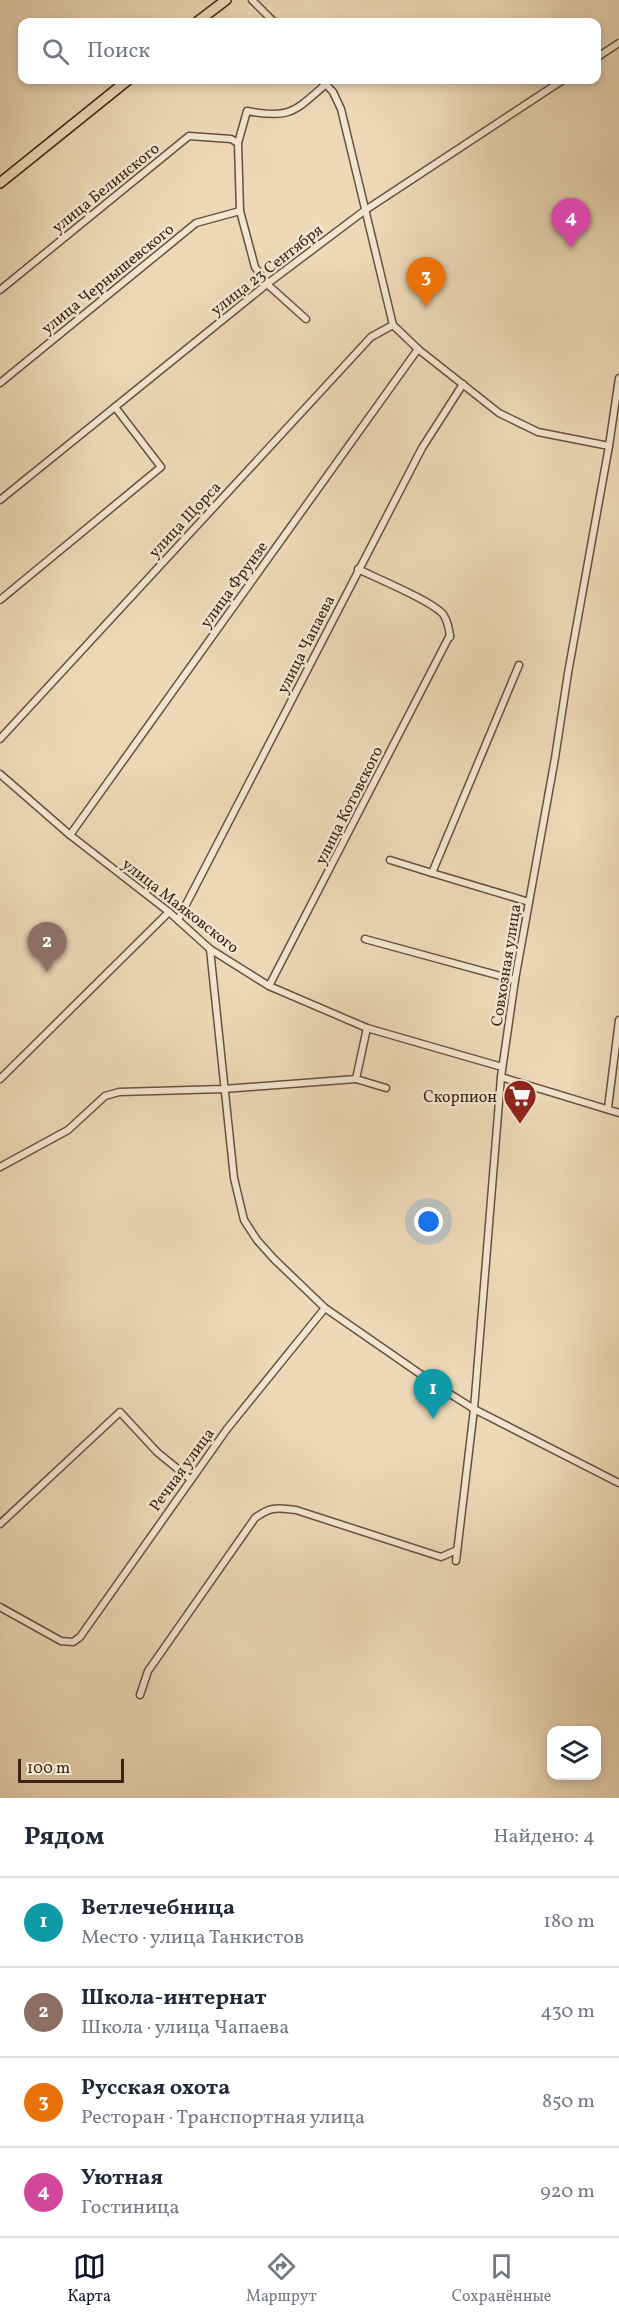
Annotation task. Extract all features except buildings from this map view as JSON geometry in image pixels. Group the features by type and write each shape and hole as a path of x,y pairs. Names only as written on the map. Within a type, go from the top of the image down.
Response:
{"main road":[{"path":"202,18 226,0"},
{"path":"0,183 123,84"}],"street":[{"path":"252,0 270,18"},
{"path":"601,55 619,43"},
{"path":"306,319 267,284 255,267 240,211 238,144 246,111 279,115 297,109 322,84"},
{"path":"326,84 341,109 393,325 418,349 499,413 538,432 609,446"},
{"name":"улица 23 Сентября","path":"0,500 267,284 364,211 557,84"},
{"name":"улица Белинского","path":"0,291 189,136 231,139 238,144"},
{"name":"улица Чернышевского","path":"0,383 196,223 240,211"},
{"name":"улица Щорса","path":"0,738 371,337 393,325"},
{"name":"улица Фрунзе","path":"70,835 418,349"},
{"name":"Совхозная улица","path":"456,1561 474,1409 502,1067 570,662 617,413 619,378"},
{"name":"улица Чапаева","path":"178,920 422,448 463,384"},
{"path":"0,600 161,467 115,407"},
{"name":"улица Котовского","path":"269,986 450,636 444,615 429,604 358,569"},
{"path":"432,873 519,665"},
{"name":"улица Маяковского","path":"0,774 70,835 169,912 210,950 269,986 367,1028 502,1067"},
{"path":"390,860 530,902"},
{"path":"0,1079 169,912"},
{"path":"365,939 515,980"},
{"path":"210,950 234,1178 244,1220 257,1240 325,1308 474,1409 619,1483"},
{"path":"608,1108 619,1020"},
{"path":"356,1079 367,1028"},
{"path":"501,1077 619,1113"},
{"path":"0,1167 68,1130 105,1096 119,1092 224,1089 356,1079 386,1088"},
{"name":"Речная улица","path":"0,1607 61,1641 73,1642 80,1637 227,1429 325,1308"},
{"path":"0,1524 120,1412 157,1452 190,1479"},
{"path":"140,1695 148,1671 255,1518 263,1512 274,1507 296,1510 441,1557 457,1550"}],"place":[{"name":"Уютная","path":"571,248"},
{"name":"Русская охота","path":"426,307"},
{"name":"Школа-интернат","path":"47,972"},
{"name":"Скорпион","path":"520,1125"},
{"name":"Ветлечебница","path":"433,1419"}]}
